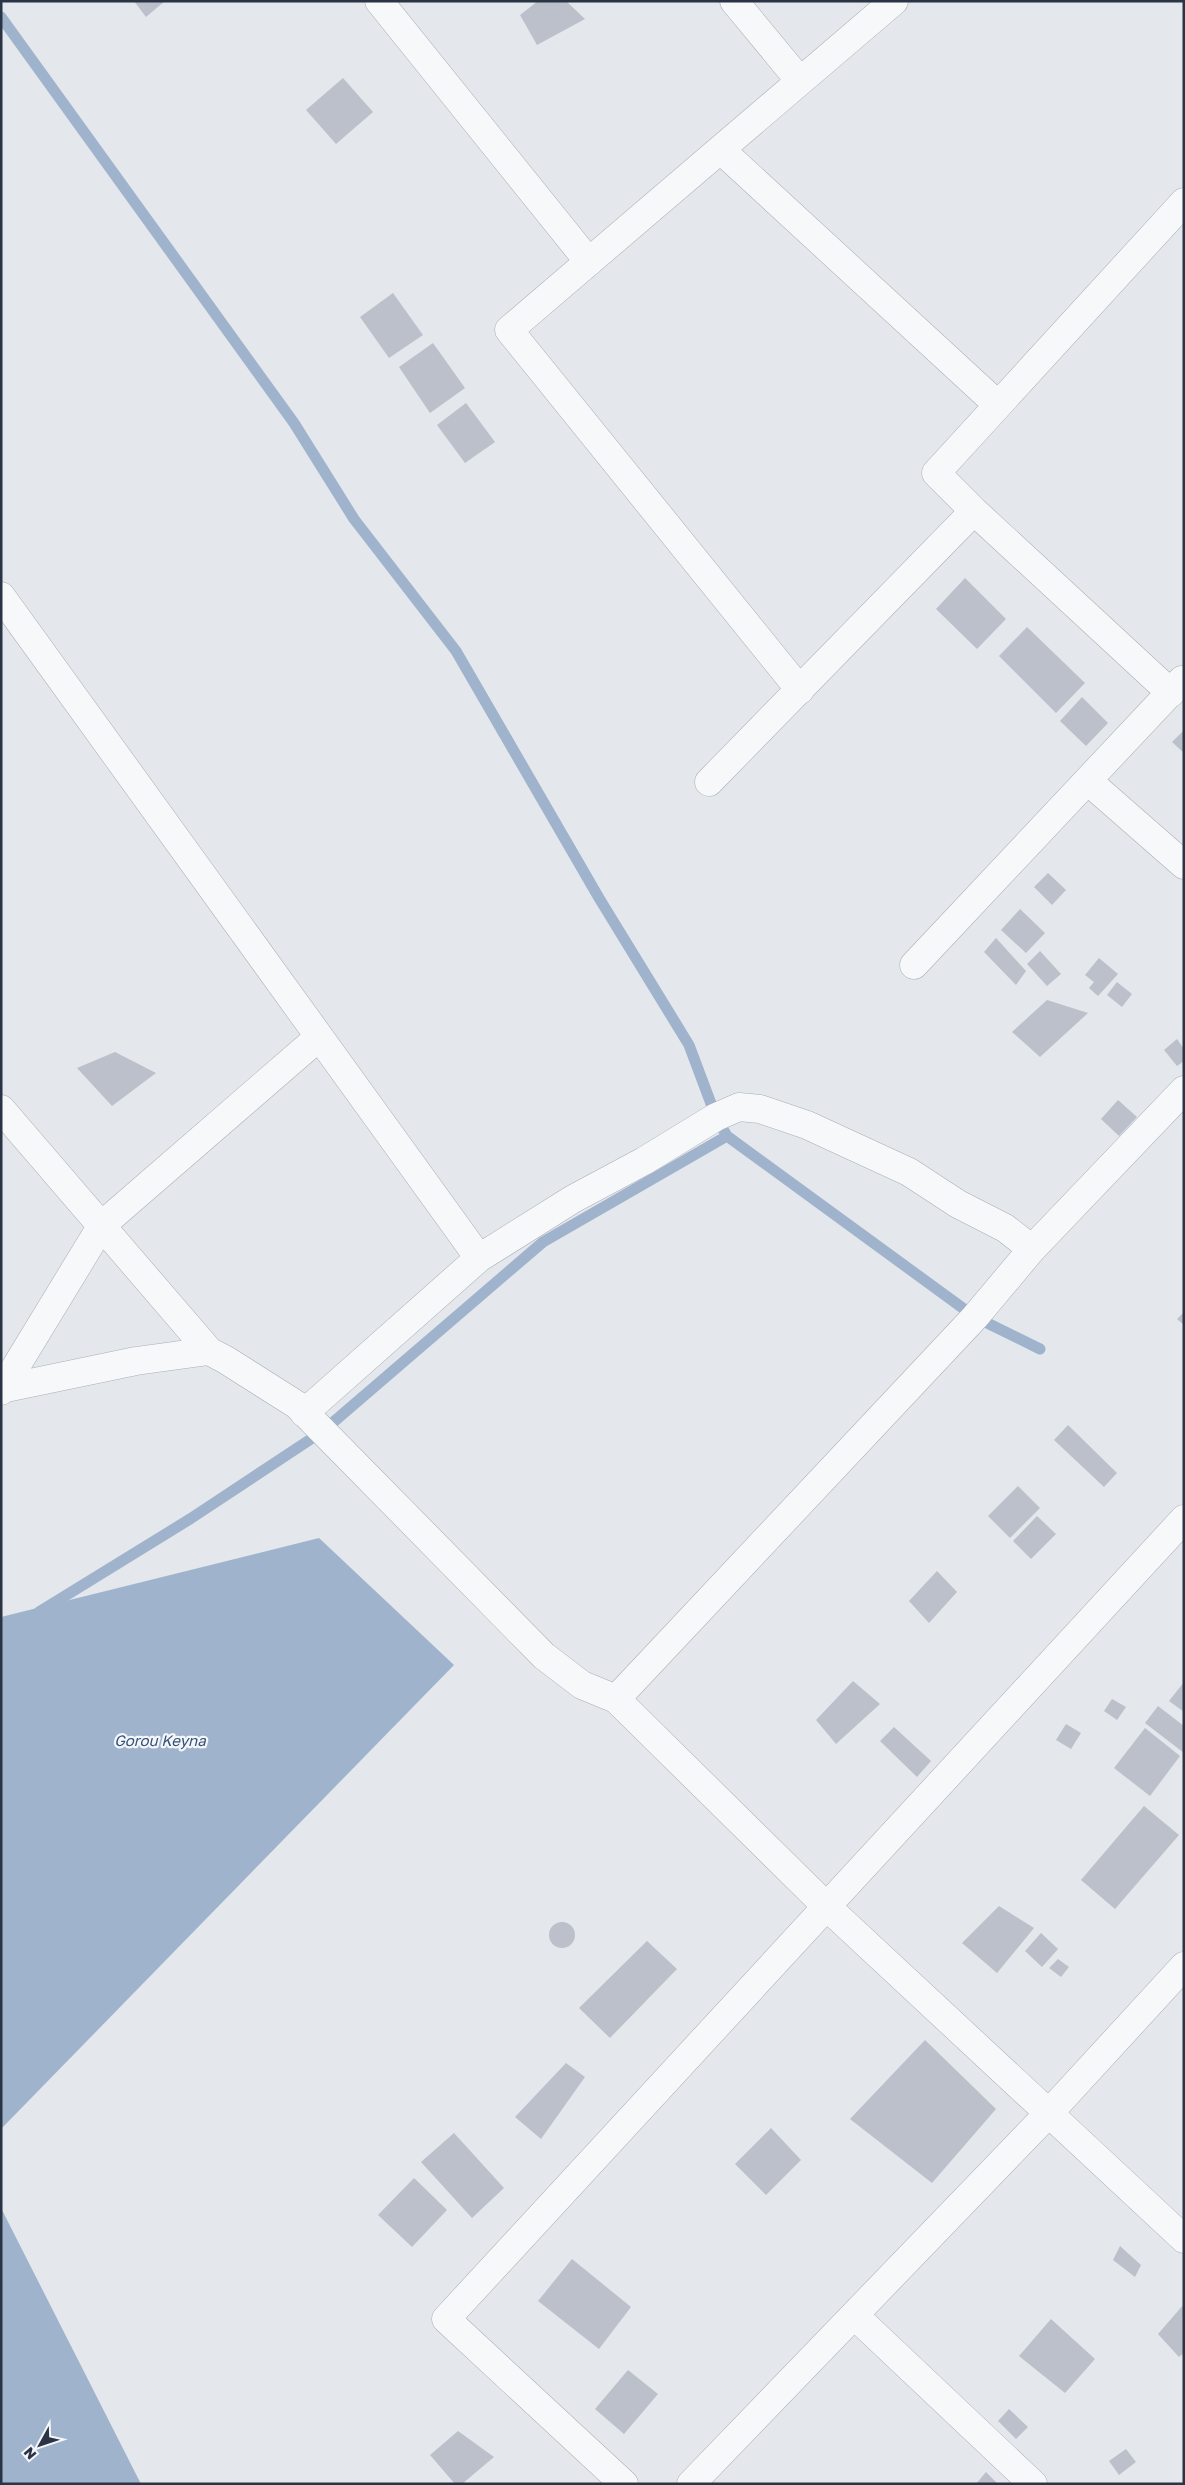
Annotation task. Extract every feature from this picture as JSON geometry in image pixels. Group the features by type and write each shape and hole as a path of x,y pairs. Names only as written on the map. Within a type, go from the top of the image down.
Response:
{"street":[{"path":"379,1 589,262"},
{"path":"734,1 800,81"},
{"path":"800,690 509,330 894,1"},
{"path":"720,150 998,406"},
{"path":"914,965 1177,686 974,511 936,473 1184,202"},
{"path":"709,782 974,511"},
{"path":"1,596 478,1258"},
{"path":"1088,781 1184,866"},
{"path":"2,1390 102,1226 319,1037"},
{"path":"616,1699 975,1317 1032,1249 1184,1090"},
{"path":"304,1413 478,1258 573,1199 644,1162 716,1117 739,1107 760,1109 807,1125 908,1172 958,1204 1005,1228 1032,1249"},
{"path":"1,1109 209,1351 263,1382 297,1405 544,1656 582,1686 616,1699 826,1906 1184,2239"},
{"path":"2,1390 136,1361 209,1351"},
{"path":"624,2484 446,2318 1184,1519"},
{"path":"691,2484 1049,2114 1184,1966"},
{"path":"854,2315 1034,2484"}],"water":[{"name":"Gorou Keyna","path":"319,1538 454,1665 1,2129 1,1617"},
{"path":"1,2208 141,2484 1,2484"}],"building":[{"path":"134,1 165,1 146,17"},
{"path":"538,1 566,1 585,19 537,45 520,15"},
{"path":"343,78 373,112 336,144 306,110"},
{"path":"393,293 423,335 389,358 360,317"},
{"path":"433,343 465,388 430,413 399,367"},
{"path":"466,403 495,442 465,463 437,425"},
{"path":"965,578 1006,619 977,649 936,609"},
{"path":"1027,627 1085,683 1056,713 999,656"},
{"path":"1082,697 1108,723 1086,746 1060,721"},
{"path":"1184,730 1184,753 1172,742"},
{"path":"1048,873 1066,890 1052,905 1034,887"},
{"path":"1020,909 1045,933 1026,953 1001,930"},
{"path":"996,938 1026,971 1016,985 984,952"},
{"path":"1040,951 1061,974 1047,986 1027,964"},
{"path":"1099,958 1118,974 1098,996 1089,988 1094,982 1085,975"},
{"path":"1117,982 1132,994 1122,1007 1107,995"},
{"path":"1047,1000 1088,1013 1040,1057 1012,1032"},
{"path":"1177,1039 1184,1049 1184,1061 1177,1066 1164,1050"},
{"path":"115,1052 156,1073 112,1106 77,1068"},
{"path":"1118,1100 1137,1117 1119,1136 1101,1119"},
{"path":"1184,1312 1184,1325 1177,1319"},
{"path":"1068,1425 1117,1473 1104,1487 1054,1440"},
{"path":"1018,1486 1040,1508 1010,1538 988,1516"},
{"path":"1037,1516 1056,1534 1031,1559 1013,1541"},
{"path":"937,1571 957,1592 929,1623 909,1601"},
{"path":"853,1681 880,1704 836,1744 816,1720"},
{"path":"1184,1682 1184,1712 1169,1701"},
{"path":"1112,1699 1126,1707 1117,1720 1104,1711"},
{"path":"1158,1706 1184,1726 1184,1753 1145,1723"},
{"path":"1066,1724 1081,1733 1071,1749 1056,1740"},
{"path":"894,1727 931,1761 917,1777 880,1741"},
{"path":"1145,1728 1180,1756 1150,1796 1114,1768"},
{"path":"1144,1806 1179,1835 1115,1909 1081,1880"},
{"path":"999,1906 1034,1928 997,1973 962,1943"},
{"path":"562,1922 571,1926 575,1935 571,1944 562,1948 553,1944 549,1935 553,1926"},
{"path":"1041,1933 1058,1949 1042,1967 1025,1951"},
{"path":"647,1941 677,1969 610,2038 579,2008"},
{"path":"1058,1959 1069,1967 1061,1977 1049,1968"},
{"path":"925,2040 996,2109 932,2183 850,2119"},
{"path":"566,2063 585,2077 541,2139 515,2117"},
{"path":"771,2128 801,2160 766,2195 735,2164"},
{"path":"454,2133 504,2188 472,2218 421,2162"},
{"path":"414,2178 447,2210 412,2247 378,2215"},
{"path":"1120,2246 1141,2265 1135,2277 1113,2260"},
{"path":"572,2259 631,2307 599,2349 538,2301"},
{"path":"1184,2304 1184,2353 1179,2357 1158,2334"},
{"path":"1051,2319 1095,2359 1065,2393 1019,2356"},
{"path":"628,2370 658,2394 624,2434 595,2409"},
{"path":"1009,2409 1028,2427 1016,2439 998,2421"},
{"path":"458,2431 494,2457 462,2484 455,2484 430,2455"},
{"path":"1126,2449 1136,2462 1119,2475 1109,2461"},
{"path":"986,2472 998,2484 976,2484"}],"waterway":[{"path":"1,17 294,423 354,519 456,651 599,898 689,1045 716,1117 727,1136"},
{"path":"39,1612 190,1519 323,1431 543,1242 727,1136 975,1317 1040,1349"}]}
